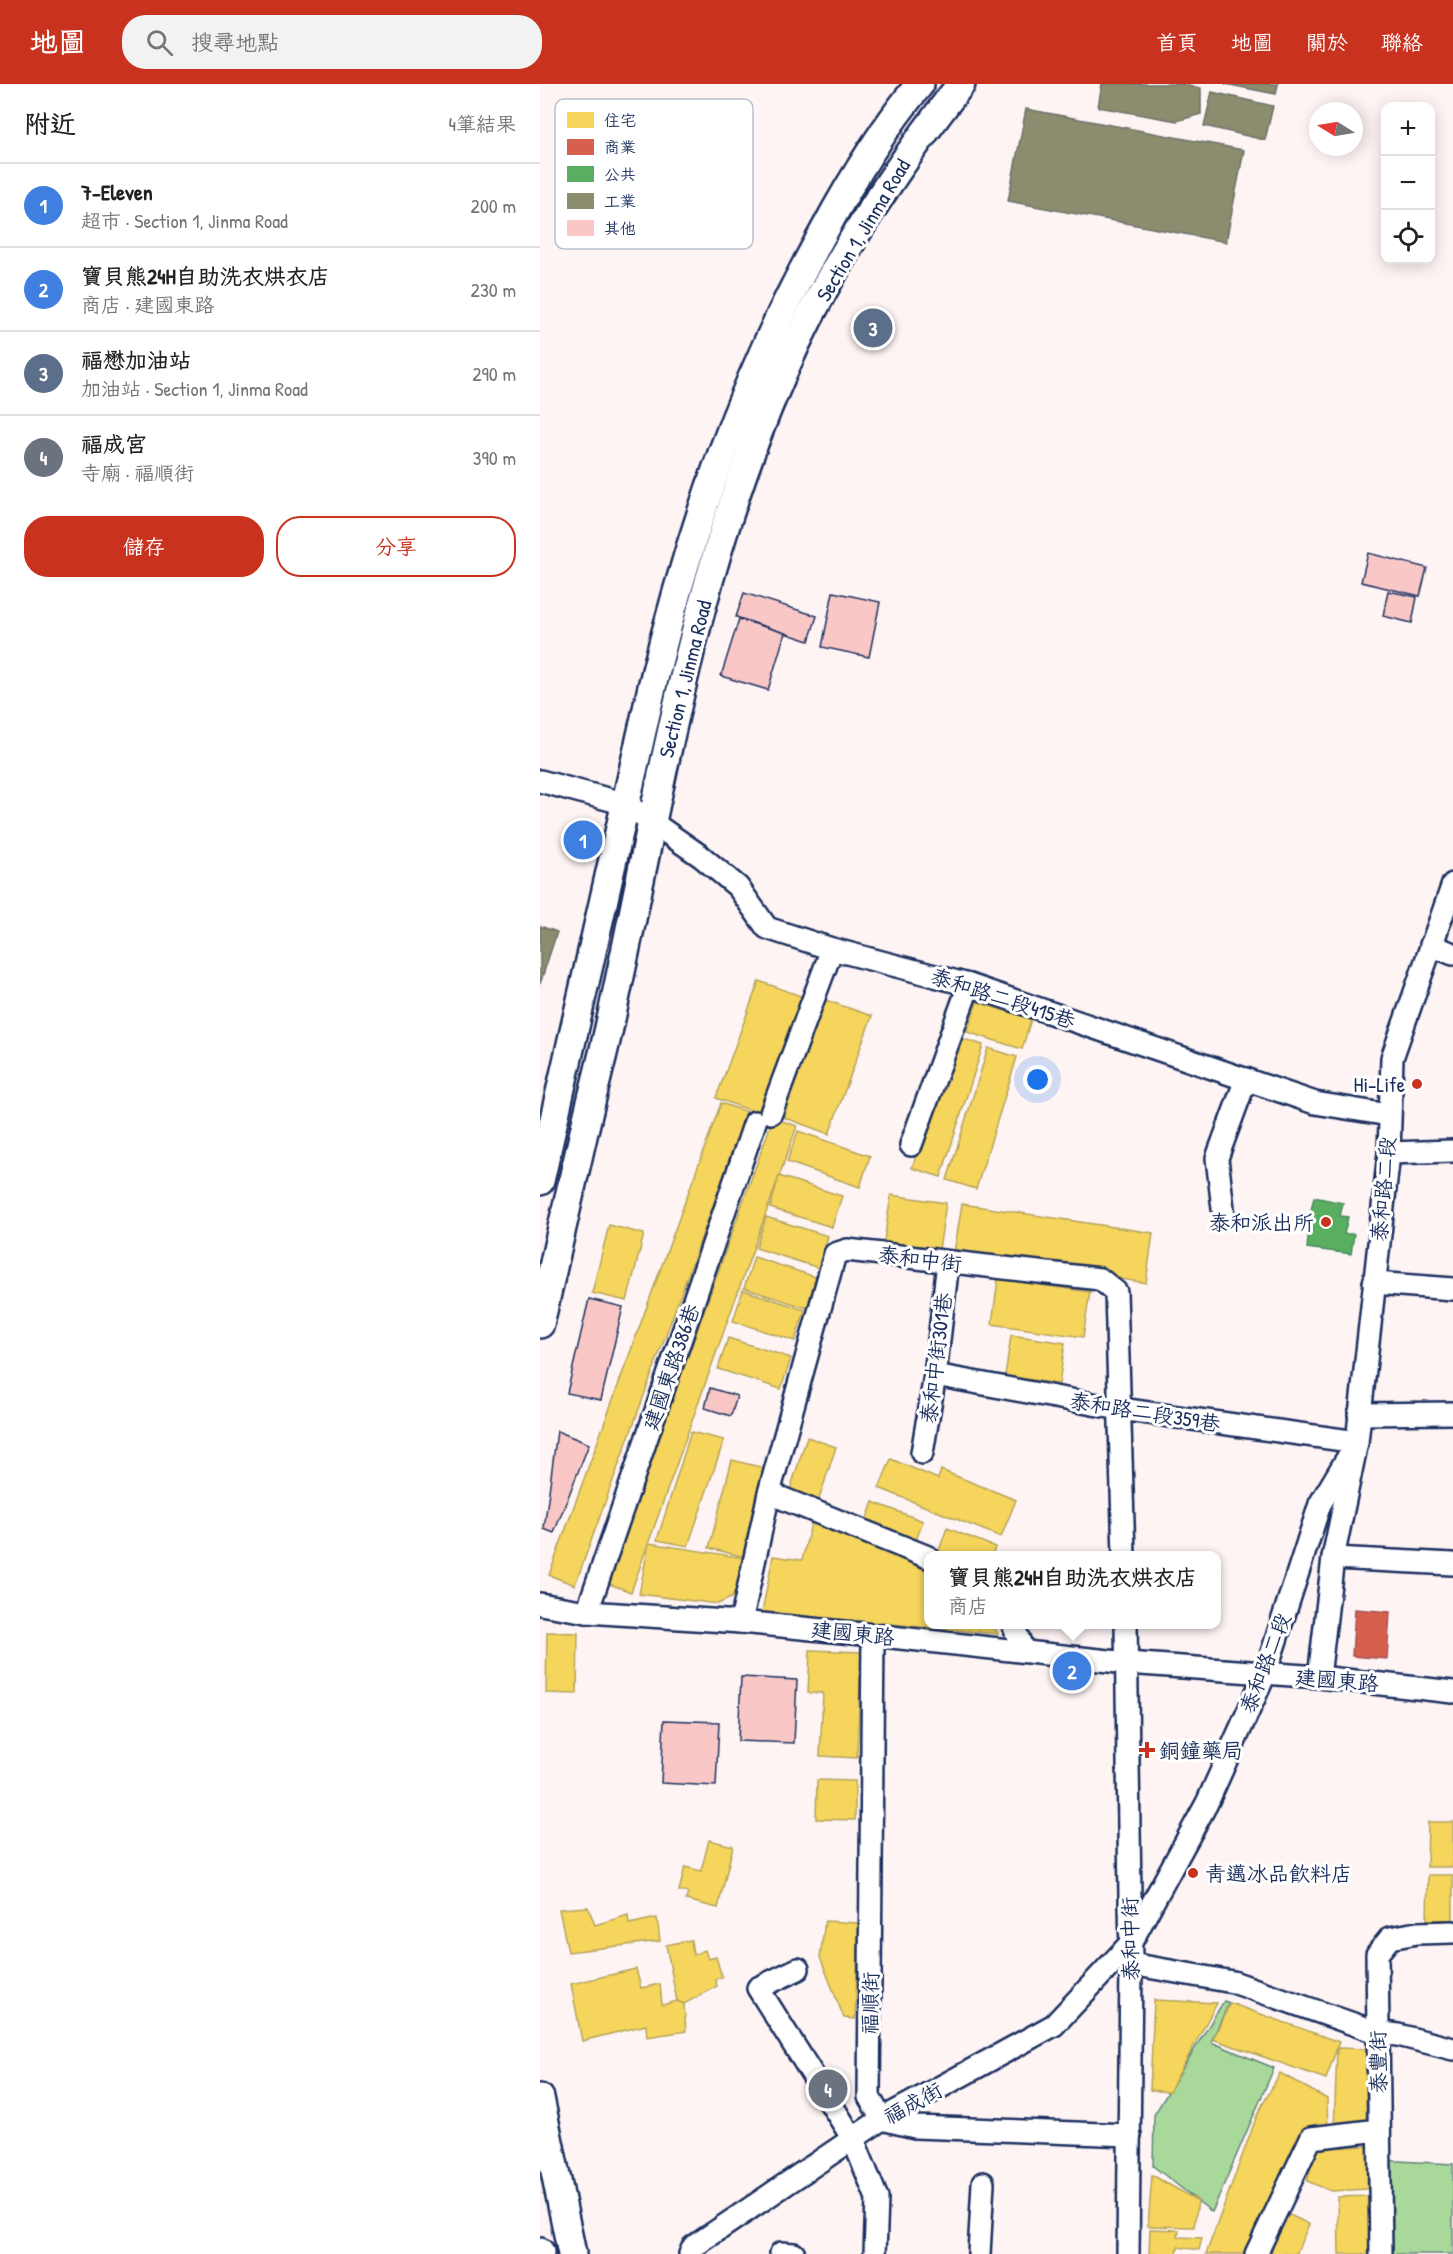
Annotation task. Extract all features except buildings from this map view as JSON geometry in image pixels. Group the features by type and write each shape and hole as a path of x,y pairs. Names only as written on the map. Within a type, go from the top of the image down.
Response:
{"main road":[{"name":"Section 1, Jinma Road","path":"540,1181 666,628 706,495 736,413 765,345 840,201 875,145 920,84"},
{"name":"Section 1, Jinma Road","path":"540,1324 615,1003 674,720 718,551 767,411 797,342 840,261 875,204 928,126 961,84"},
{"path":"540,2098 572,2254"}],"street":[{"path":"540,781 626,804"},
{"name":"泰和路二段415巷","path":"626,804 702,857 738,888 767,928 832,949 969,985 1315,1103 1389,1115"},
{"name":"泰和路二段","path":"1319,1677 1333,1558 1357,1442 1389,1153 1392,1058 1453,884"},
{"path":"1431,945 1453,954"},
{"name":"建國東路386巷","path":"587,1612 763,1117 832,949"},
{"path":"911,1145 969,985"},
{"path":"1224,1217 1217,1158 1246,1079"},
{"path":"1389,1153 1453,1151"},
{"name":"泰和中街","path":"741,1622 769,1493 835,1254 847,1250 1100,1279 1116,1292 1124,1551"},
{"name":"泰和中街301巷","path":"922,1453 935,1376 948,1262"},
{"path":"1374,1284 1453,1289"},
{"name":"泰和路二段359巷","path":"935,1376 1120,1409 1357,1442"},
{"path":"1359,1414 1453,1413"},
{"name":"泰和路二段","path":"1130,1954 1207,1803 1265,1674 1320,1504 1357,1442"},
{"path":"769,1493 924,1555"},
{"path":"1333,1558 1453,1564"},
{"name":"建國東路","path":"540,1604 587,1612 741,1622 1127,1663 1319,1677 1453,1692"},
{"path":"1015,1629 1023,1651"},
{"name":"泰和中街","path":"1126,1629 1130,1954 1128,2254"},
{"name":"福順街","path":"873,1635 869,2097 882,2120"},
{"name":"泰豐街","path":"1381,2254 1377,1954 1390,1938 1417,1933 1453,1932"},
{"path":"1130,1954 1233,1982 1377,2032 1453,2049"},
{"name":"福成街","path":"690,2254 693,2247 882,2120 1054,2025 1130,1954"},
{"path":"798,1969 758,1988 853,2139 877,2198 875,2254"},
{"path":"882,2120 915,2127 1130,2135"},
{"path":"1256,2254 1311,2138 1379,2130"},
{"path":"979,2254 983,2183"}],"green space":[{"path":"1224,2001 1229,2003 1211,2042 1274,2068 1212,2212 1153,2166 1154,2115"},
{"path":"1380,2160 1453,2164 1453,2254 1381,2254"}],"place":[{"name":"福懋加油站","path":"873,328"},
{"name":"7-Eleven","path":"583,840"},
{"name":"Hi-Life","path":"1417,1084"},
{"name":"泰和派出所","path":"1326,1222"},
{"name":"寶貝熊24H自助洗衣烘衣店","path":"1072,1671"},
{"name":"銅鐘藥局","path":"1147,1750"},
{"name":"青邁冰品飲料店","path":"1193,1873"},
{"name":"福成宮","path":"828,2089"}]}
